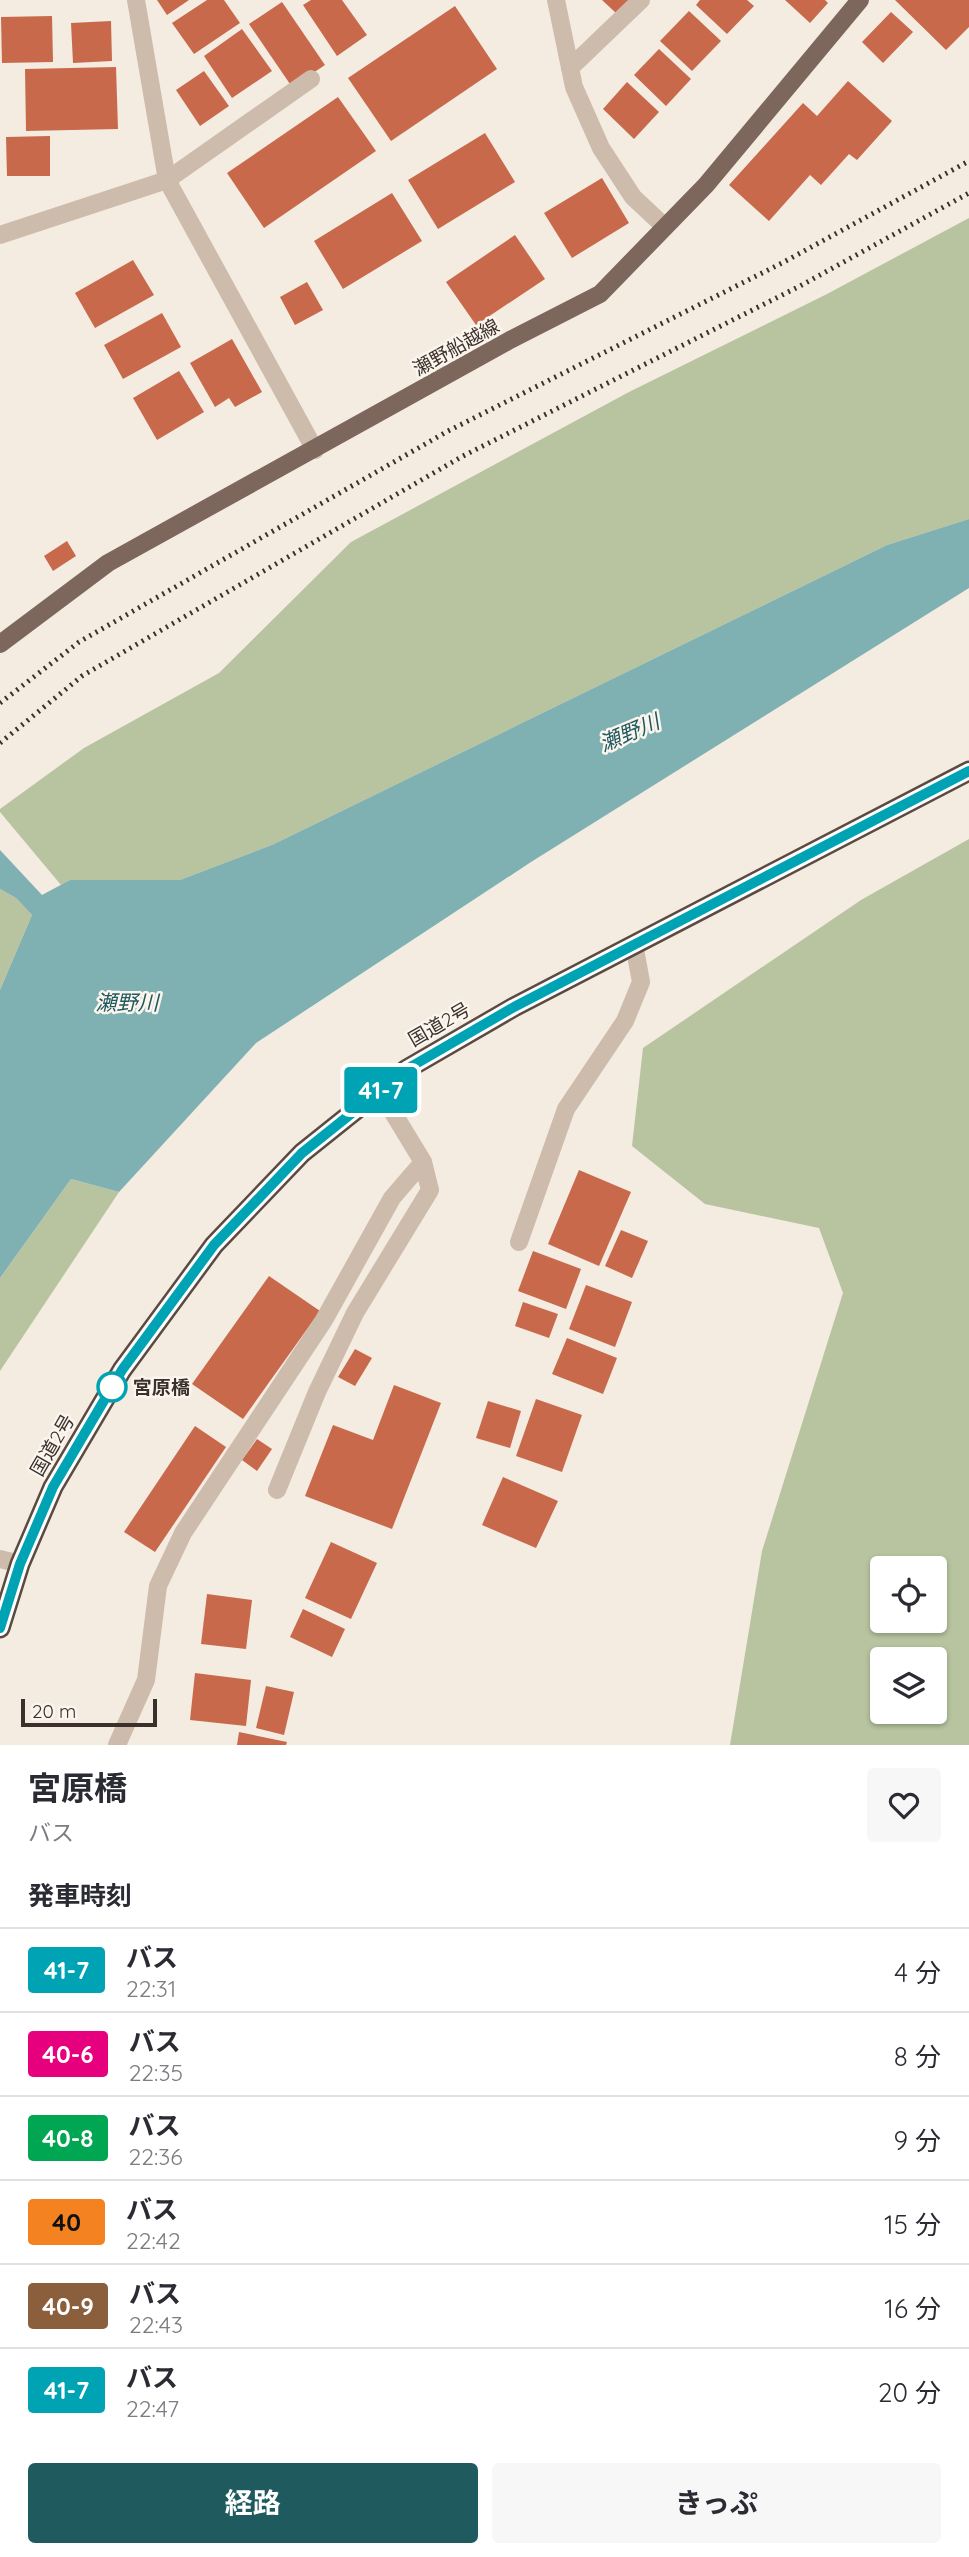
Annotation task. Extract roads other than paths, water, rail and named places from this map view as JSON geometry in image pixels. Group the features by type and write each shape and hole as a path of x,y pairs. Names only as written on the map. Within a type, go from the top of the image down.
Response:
{"highway":[{"name":"国道2号","path":"0,1628 10,1562 115,1382 207,1255 302,1153 407,1069 514,1007 969,771"}],"main road":[{"name":"瀬野船越線","path":"0,644 108,563 510,340 600,294 706,185 860,0"}],"street":[{"path":"136,0 167,180 315,450"},
{"path":"556,0 574,88 601,148 633,197 665,227"},
{"path":"570,68 641,0"},
{"path":"0,235 167,180 311,79"},
{"path":"520,1242 566,1110 625,1021 640,982 634,944"},
{"path":"277,1490 317,1392 355,1313 430,1190 423,1162 380,1091"},
{"path":"117,1745 146,1679 158,1586 183,1533 324,1320 392,1198 423,1162"}],"water":[{"name":"瀬野川","path":"969,519 969,588 531,862 256,1043 119,1192 71,1179 0,1278 0,990 32,915 16,898 0,889 0,850 42,895 70,880 180,880 274,844 887,545"}],"railway":[{"path":"0,703 79,642 448,431 782,263 969,161"},
{"path":"0,743 82,676 463,456 800,286 969,193"}],"place":[{"name":"宮原橋","path":"112,1387"}]}
